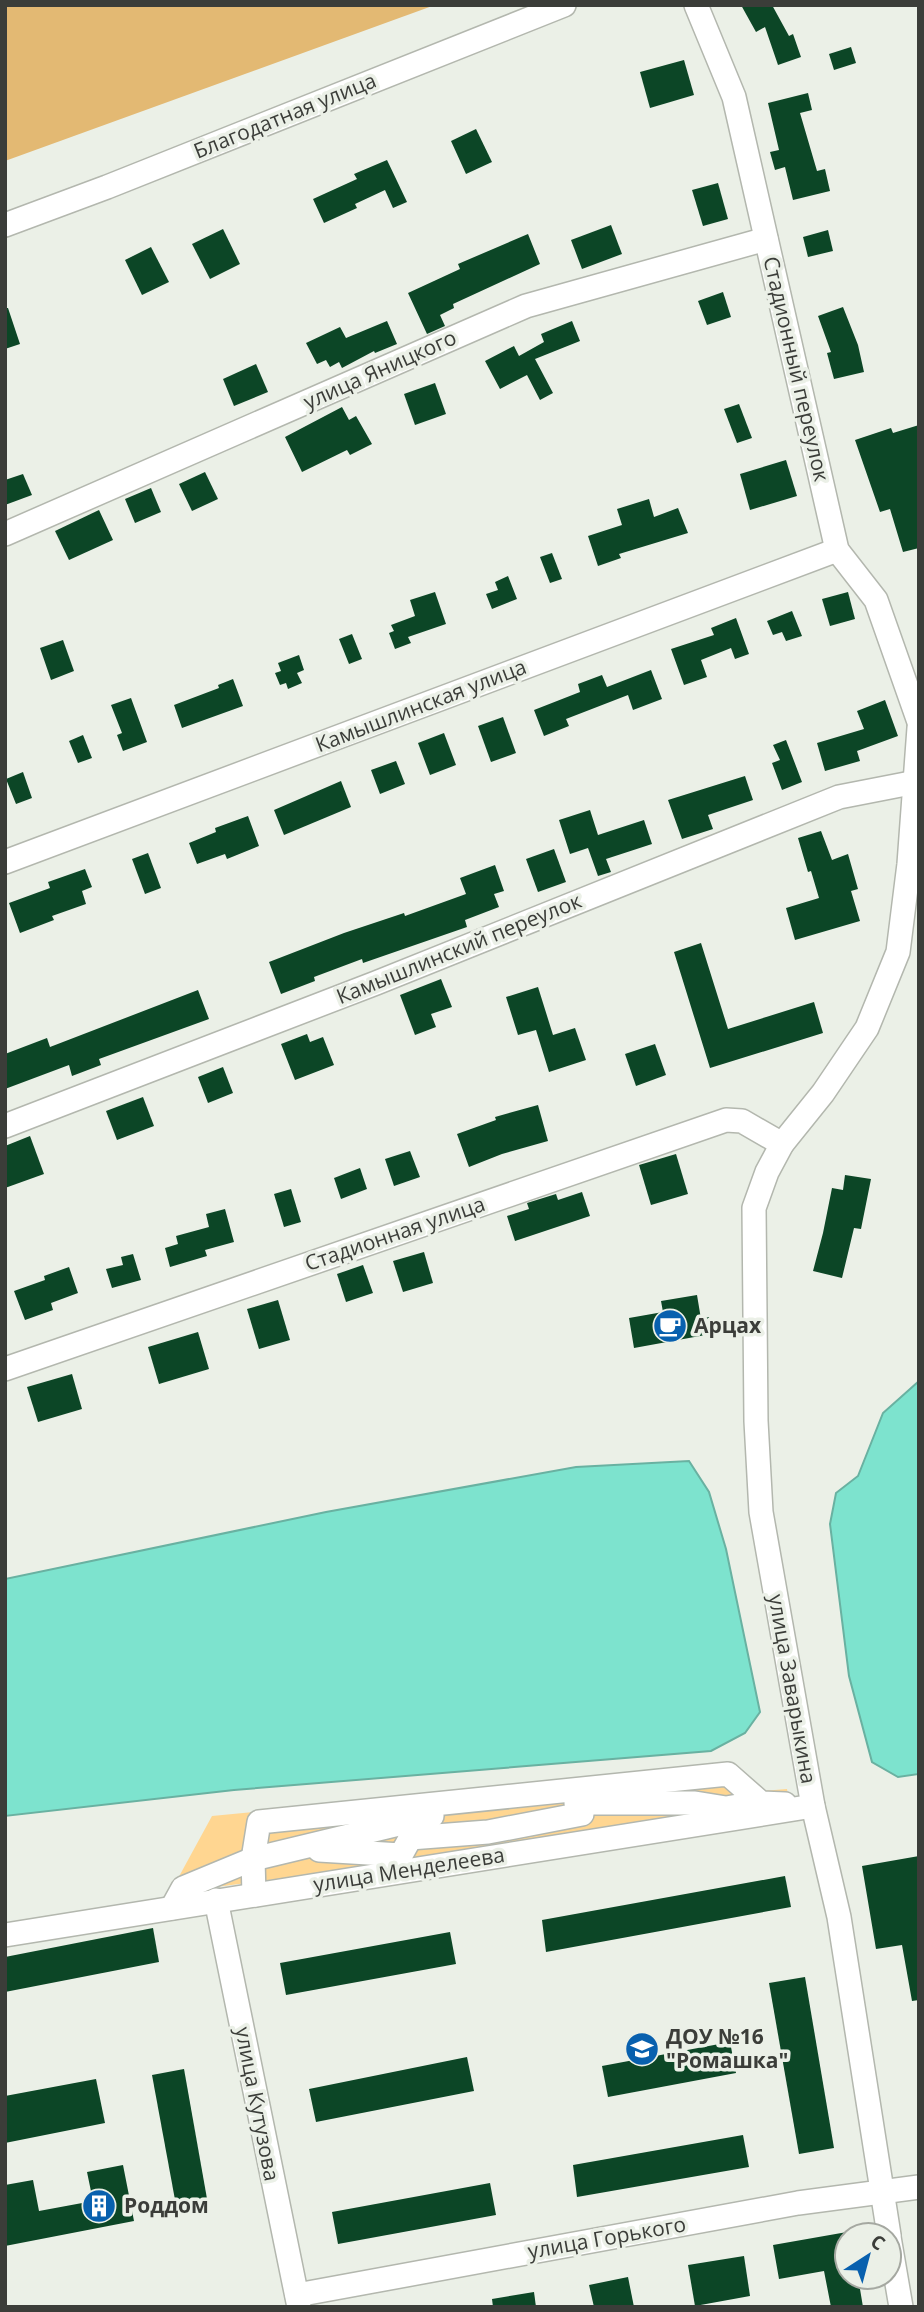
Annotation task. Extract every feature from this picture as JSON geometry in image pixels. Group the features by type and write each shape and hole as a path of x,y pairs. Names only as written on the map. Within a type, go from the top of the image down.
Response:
{"street":[{"name":"Благодатная улица","path":"5,225 564,5"},
{"name":"Стадионный переулок","path":"696,5 734,97 837,550 876,600 919,722"},
{"name":"улица Яницкого","path":"5,534 526,306 766,239"},
{"name":"Камышлинская улица","path":"5,862 837,550"},
{"path":"782,1144 823,1093 867,1028 898,953 919,728"},
{"name":"Камышлинский переулок","path":"5,1126 376,983 839,797 916,782"},
{"name":"Стадионная улица","path":"5,1368 726,1120 742,1121 782,1144"},
{"name":"улица Заварыкина","path":"782,1144 767,1172 754,1208 756,1421 761,1512 813,1805 839,1917 886,2221"},
{"path":"254,1895 253,1859 259,1822 728,1774 761,1803"},
{"path":"172,1908 183,1888 253,1859 291,1848 401,1855 415,1829 484,1799 575,1808 712,1805 726,1808 761,1803 813,1805"},
{"name":"улица Менделеева","path":"5,1936 813,1805"},
{"path":"415,1829 488,1832 575,1808"},
{"name":"улица Кутузова","path":"216,1900 298,2301"},
{"name":"улица Горького","path":"298,2301 798,2203 919,2187"}],"shaded area":[{"path":"5,5 435,5 5,161"},
{"path":"919,1381 919,1774 898,1777 872,1762 849,1676 830,1524 836,1493 858,1476 883,1413"},
{"path":"689,1461 709,1492 726,1549 760,1712 745,1733 711,1751 234,1790 5,1816 5,1579 326,1512 576,1467"},
{"path":"732,1765 762,1791 787,1789 791,1811 170,1893 212,1816"}],"building":[{"path":"741,5 772,5 789,36 793,34 801,57 778,65 765,27 756,32"},
{"path":"851,47 856,63 834,70 829,54"},
{"path":"684,60 694,95 650,108 640,72"},
{"path":"808,93 812,110 800,113 817,171 825,169 830,191 793,200 785,167 775,170 770,152 779,150 768,103"},
{"path":"476,129 492,162 466,174 451,141"},
{"path":"387,160 407,202 393,208 385,190 355,204 357,208 324,223 313,199 357,179 354,174"},
{"path":"718,183 728,219 703,226 692,190"},
{"path":"611,225 622,254 582,269 571,240"},
{"path":"223,229 240,264 210,279 192,244"},
{"path":"828,230 833,251 808,257 803,237"},
{"path":"528,234 540,264 453,304 454,308 440,315 445,326 427,334 408,293 460,269 458,264"},
{"path":"151,247 169,282 142,295 125,260"},
{"path":"723,292 731,317 707,325 698,301"},
{"path":"843,307 858,345 864,372 834,379 827,353 831,352 818,316"},
{"path":"5,308 8,308 20,344 5,349"},
{"path":"387,321 397,344 375,353 374,351 342,368 339,362 330,367 326,360 317,364 306,343 340,327 346,338"},
{"path":"572,321 580,341 535,359 553,393 540,400 527,375 500,389 485,361 514,346 519,356 544,342 541,334"},
{"path":"256,364 268,392 234,406 223,379"},
{"path":"435,383 446,414 415,425 404,394"},
{"path":"739,404 752,438 737,443 724,409"},
{"path":"342,407 349,420 356,416 372,444 350,455 347,450 302,472 285,437"},
{"path":"919,425 919,548 903,552 890,509 880,512 855,440 891,428 893,433"},
{"path":"786,460 797,496 750,510 740,474"},
{"path":"205,472 218,499 192,511 179,484"},
{"path":"23,474 32,495 5,505 5,480"},
{"path":"151,488 161,512 135,523 125,499"},
{"path":"649,499 654,517 678,508 688,533 619,554 621,558 598,566 588,536 622,525 617,509"},
{"path":"99,510 113,540 69,560 55,531"},
{"path":"552,553 562,579 550,583 540,557"},
{"path":"508,576 517,599 492,609 486,594 498,590 495,582"},
{"path":"435,592 446,624 408,637 411,643 395,649 389,633 394,631 391,625 415,616 410,600"},
{"path":"848,592 855,619 830,626 822,599"},
{"path":"792,611 802,636 786,641 782,632 773,635 767,621"},
{"path":"736,618 749,654 735,659 731,648 701,660 707,677 684,685 671,649 714,635 711,628"},
{"path":"352,634 362,659 349,664 339,639"},
{"path":"63,640 74,671 51,680 40,648"},
{"path":"299,655 304,670 297,673 302,683 288,689 286,683 280,685 275,673 281,671 278,663"},
{"path":"651,670 662,699 633,710 628,695 566,719 569,726 544,736 534,710 580,692 578,684 602,675 607,687"},
{"path":"233,679 243,706 182,728 174,705 219,688 218,685"},
{"path":"131,698 147,742 123,751 117,735 122,733 111,705"},
{"path":"885,700 898,736 857,751 860,761 825,771 817,743 864,729 857,711"},
{"path":"503,717 516,753 491,762 478,726"},
{"path":"444,733 456,765 430,775 418,743"},
{"path":"83,735 92,758 78,763 69,741"},
{"path":"786,740 802,782 782,790 772,763 780,760 773,745"},
{"path":"396,761 405,784 380,794 371,770"},
{"path":"23,772 32,798 16,804 6,779"},
{"path":"745,776 753,800 708,815 713,829 682,839 668,800"},
{"path":"341,781 351,807 284,835 274,810"},
{"path":"590,810 598,835 644,820 652,844 606,859 611,872 598,876 588,848 570,854 559,820"},
{"path":"248,816 259,846 227,859 225,854 197,864 189,843 216,832 215,828"},
{"path":"821,831 832,860 848,854 858,889 851,891 860,921 795,940 786,908 819,898 798,838"},
{"path":"554,849 566,882 538,892 526,859"},
{"path":"148,853 161,888 145,894 132,859"},
{"path":"495,865 504,891 494,894 499,907 465,920 467,927 363,963 362,959 314,977 315,981 281,994 269,962 344,933 404,913 405,916 466,894 460,878"},
{"path":"85,869 92,887 82,891 86,904 52,916 54,920 20,933 9,903 50,888 48,882"},
{"path":"701,943 728,1029 814,1002 823,1033 710,1068 674,952"},
{"path":"441,979 452,1007 431,1014 436,1027 415,1035 400,995"},
{"path":"538,987 553,1035 575,1028 586,1060 549,1072 536,1030 518,1035 506,997"},
{"path":"198,990 209,1019 99,1059 101,1065 72,1076 69,1065 5,1089 5,1054 47,1038 50,1047"},
{"path":"307,1034 310,1042 323,1037 334,1065 295,1080 281,1044"},
{"path":"655,1044 666,1075 636,1086 625,1054"},
{"path":"223,1067 233,1093 208,1103 198,1077"},
{"path":"143,1097 154,1126 117,1140 106,1111"},
{"path":"538,1105 548,1141 469,1167 457,1134 496,1120 495,1117"},
{"path":"30,1136 44,1174 5,1188 5,1146"},
{"path":"410,1151 420,1177 394,1186 385,1159"},
{"path":"676,1154 688,1194 651,1205 639,1165"},
{"path":"360,1168 367,1189 341,1199 334,1178"},
{"path":"845,1175 871,1179 861,1229 854,1228 842,1278 813,1271 832,1188 843,1190"},
{"path":"291,1189 301,1222 284,1227 274,1194"},
{"path":"582,1192 590,1216 515,1241 507,1216 529,1209 527,1203 556,1194 558,1200"},
{"path":"225,1209 234,1242 205,1250 207,1256 170,1267 165,1248 178,1244 176,1236 209,1227 206,1214"},
{"path":"424,1252 433,1283 403,1292 393,1261"},
{"path":"133,1254 141,1280 112,1288 106,1269 123,1265 121,1257"},
{"path":"363,1265 373,1293 346,1302 337,1274"},
{"path":"69,1267 78,1293 51,1303 53,1310 25,1320 14,1291 45,1280 44,1276"},
{"name":"Арцах","path":"697,1295 701,1319 709,1317 711,1334 634,1348 629,1318 663,1312 661,1301"},
{"path":"278,1300 290,1340 259,1349 247,1309"},
{"path":"198,1332 209,1369 159,1384 148,1347"},
{"path":"72,1374 82,1409 38,1422 27,1387"},
{"path":"919,1856 919,2000 912,2001 902,1945 876,1949 862,1866"},
{"path":"785,1876 791,1907 546,1952 542,1920"},
{"path":"153,1928 159,1962 5,1992 5,1957"},
{"path":"450,1932 456,1964 286,1995 280,1963"},
{"path":"805,1977 834,2148 799,2154 769,1983"},
{"path":"730,2042 736,2073 608,2097 602,2066"},
{"path":"467,2057 474,2091 316,2122 309,2089"},
{"path":"184,2069 209,2210 178,2216 152,2075"},
{"path":"96,2079 105,2123 5,2143 5,2096"},
{"path":"743,2135 749,2167 577,2197 573,2165"},
{"name":"Роддом","path":"123,2165 134,2221 5,2246 5,2185 33,2180 39,2211 93,2201 87,2172"},
{"path":"490,2183 496,2215 338,2244 332,2212"},
{"path":"833,2234 833,2291 860,2291 863,2307 831,2307 824,2271 779,2279 773,2245"},
{"path":"744,2256 750,2296 695,2306 688,2265"},
{"path":"628,2277 634,2307 594,2307 589,2285"},
{"path":"534,2292 536,2307 493,2307 492,2299"}],"place":[{"name":"Арцах","path":"670,1326"},
{"name":"ДОУ №16 \"Ромашка\"","path":"642,2049"},
{"name":"Роддом","path":"99,2206"}]}
